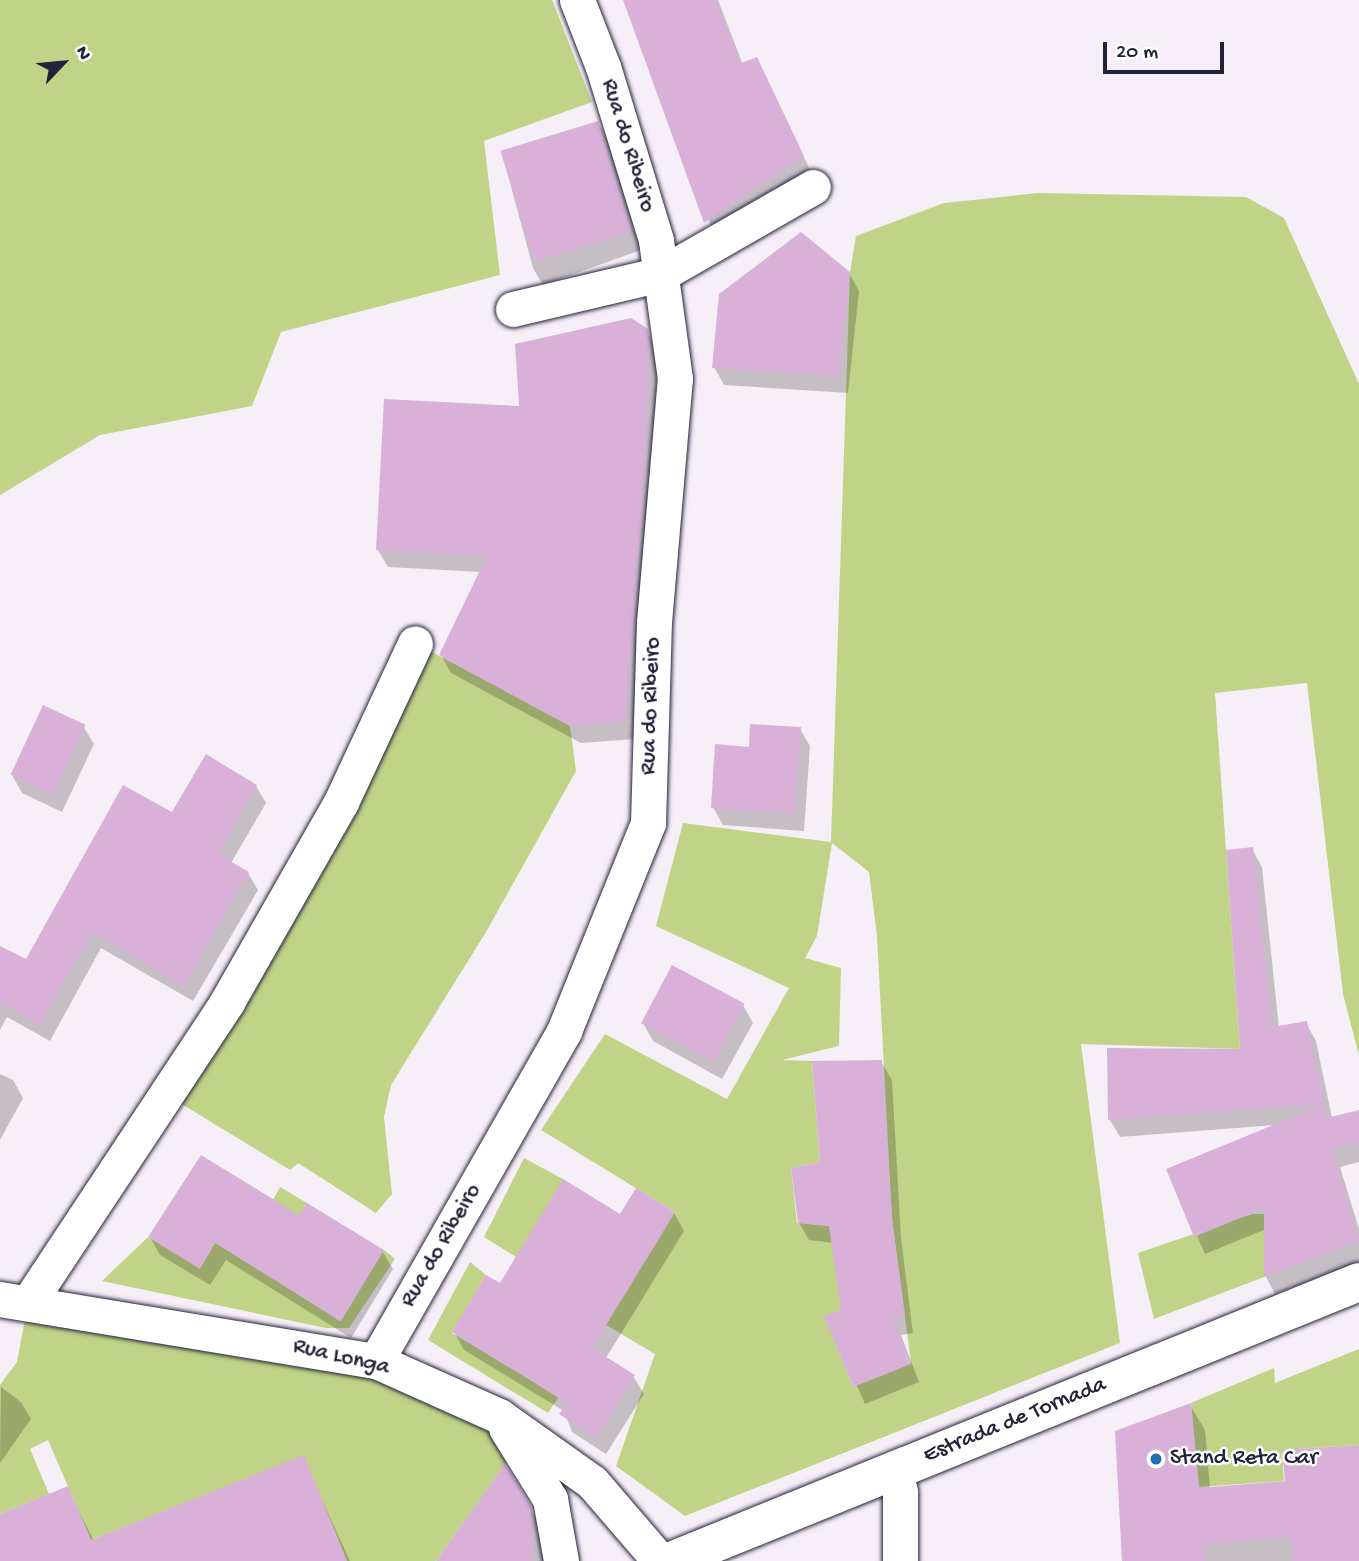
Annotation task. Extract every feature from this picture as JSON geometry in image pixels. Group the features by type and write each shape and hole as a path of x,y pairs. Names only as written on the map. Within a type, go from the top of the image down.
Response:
{"main road":[{"name":"Estrada de Tornada","path":"671,1561 1359,1282"}],"street":[{"name":"Rua do Ribeiro","path":"376,1361 564,1031 648,823 654,622 675,379 652,226 603,67 577,0"},
{"path":"513,309 661,274 813,187"},
{"path":"14,1301 227,1002 341,802 415,643"},
{"name":"Rua Longa","path":"14,1301 376,1361 499,1416 592,1482 660,1561"},
{"path":"499,1416 550,1499 561,1561"},
{"path":"895,1470 901,1492 900,1561"}],"green space":[{"path":"0,0 552,0 592,102 484,141 500,275 281,332 252,406 100,435 0,495"},
{"path":"1038,193 1246,197 1284,218 1359,384 1359,1055 1343,994 1307,683 1215,693 1240,1049 1081,1044 1120,1343 685,1516 616,1466 655,1354 606,1325 675,1212 541,1130 605,1034 727,1099 789,988 656,926 683,823 831,842 850,272 856,236 944,203","holes":["832,843 869,872 877,936 892,1219 911,1363 853,1387 825,1317 870,1298 829,1226 797,1223 791,1168 820,1162 812,1061 782,1060 839,1046 841,968 805,958 817,936"]},
{"path":"415,643 570,726 576,771 486,932 391,1085 384,1117 392,1194 376,1213 298,1163 290,1170 180,1103"},
{"path":"524,1158 563,1179 581,1298 484,1237"},
{"path":"250,1185 273,1200 280,1187 307,1203 264,1273 340,1321 384,1250 395,1259 349,1328 326,1328 102,1281 148,1237 200,1268"},
{"path":"1252,1214 1264,1214 1264,1277 1154,1319 1138,1253"},
{"path":"470,1262 486,1275 452,1333 542,1387 600,1333 548,1413 428,1340"},
{"path":"28,1303 376,1361 499,1416 509,1459 436,1561 344,1561 304,1456 91,1540 48,1440 30,1449 49,1494 0,1514 0,1385 17,1362"},
{"path":"1359,1349 1359,1445 1282,1450 1284,1481 1199,1487 1191,1403 1274,1368 1275,1383"}],"building":[{"path":"623,0 716,0 741,63 757,57 804,156 704,223"},
{"path":"598,121 632,232 534,262 500,151"},
{"path":"801,232 850,272 839,376 712,368 719,294"},
{"path":"631,318 648,329 649,338 646,454 626,722 570,726 439,655 487,556 376,550 384,399 519,406 515,344"},
{"path":"43,705 86,725 53,795 10,775"},
{"path":"750,724 801,727 795,814 711,808 715,744 749,747"},
{"path":"206,754 257,785 218,854 249,872 184,986 92,932 40,1025 0,1003 0,946 26,959 123,785 172,812"},
{"path":"1253,847 1272,1027 1307,1021 1324,1104 1108,1120 1107,1048 1240,1049 1226,850"},
{"path":"672,965 744,1003 713,1062 641,1023"},
{"path":"882,1060 892,1219 905,1316 892,1318 911,1364 853,1387 824,1316 841,1310 829,1226 798,1223 791,1168 820,1162 812,1061"},
{"path":"1324,1104 1327,1118 1359,1110 1359,1142 1332,1149 1359,1241 1264,1277 1264,1208 1194,1237 1166,1169"},
{"path":"201,1155 299,1215 307,1203 384,1250 341,1321 215,1243 200,1269 148,1237"},
{"path":"563,1179 620,1214 636,1188 675,1212 592,1348 635,1375 596,1438 559,1414 567,1403 452,1332 486,1275 500,1283"},
{"path":"1191,1403 1199,1488 1285,1481 1282,1450 1359,1445 1359,1561 1292,1561 1290,1537 1204,1545 1205,1561 1122,1561 1115,1431"},
{"path":"304,1455 347,1561 0,1561 0,1514 68,1486 91,1540"},
{"path":"505,1464 531,1506 535,1532 532,1561 436,1561"}],"place":[{"name":"Stand Reta Car","path":"1156,1459"}]}
